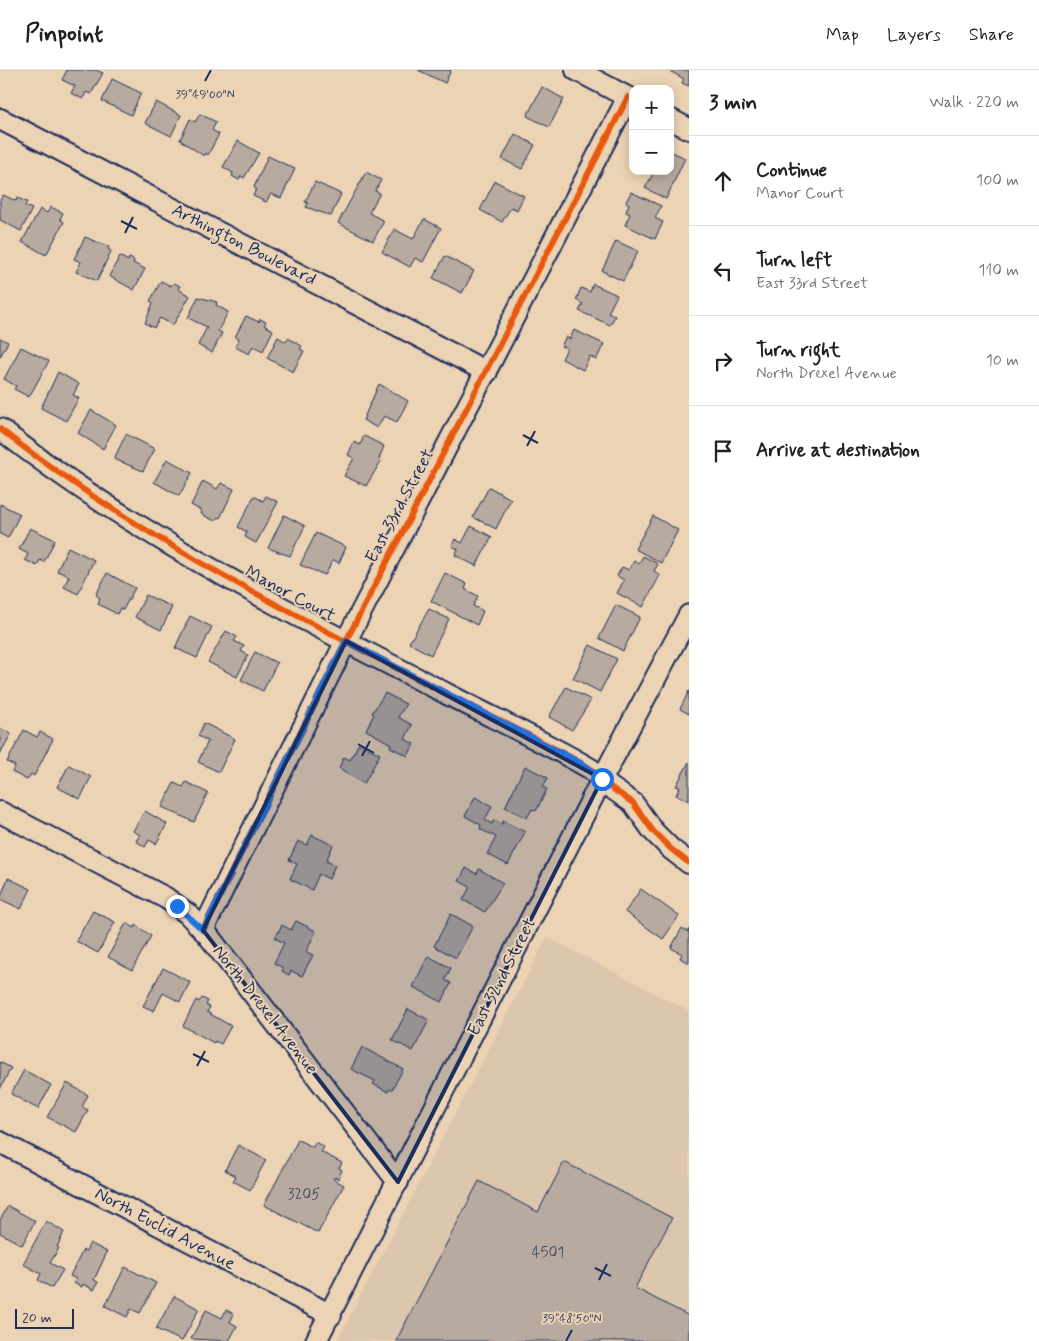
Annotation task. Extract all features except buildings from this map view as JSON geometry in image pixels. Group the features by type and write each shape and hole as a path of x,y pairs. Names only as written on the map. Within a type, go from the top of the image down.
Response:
{"street":[{"path":"576,70 629,97"},
{"name":"East 33rd Street","path":"203,930 346,641 629,100"},
{"name":"Arthington Boulevard","path":"0,119 487,372"},
{"path":"674,121 689,128"},
{"name":"Manor Court","path":"0,429 61,475 146,531 346,641 586,766 612,789 634,803 653,831 670,849 689,863"},
{"name":"East 32nd Street","path":"316,1341 331,1315 602,779 689,615"},
{"name":"North Drexel Avenue","path":"0,812 166,898 188,914 203,930 398,1182"},
{"name":"North Euclid Avenue","path":"0,1142 331,1315"}],"highlighted area":[{"path":"346,641 602,779 398,1182 203,930"}],"shaded area":[{"path":"547,937 689,1011 689,1341 337,1341"}],"cycle path":[{"path":"203,930 346,641 628,97"},
{"path":"0,429 106,505 217,572 331,634 591,769 610,787 633,803 653,831 689,863"}],"route":[{"path":"177,906 188,914 203,930 346,641 586,766 602,779"}]}
